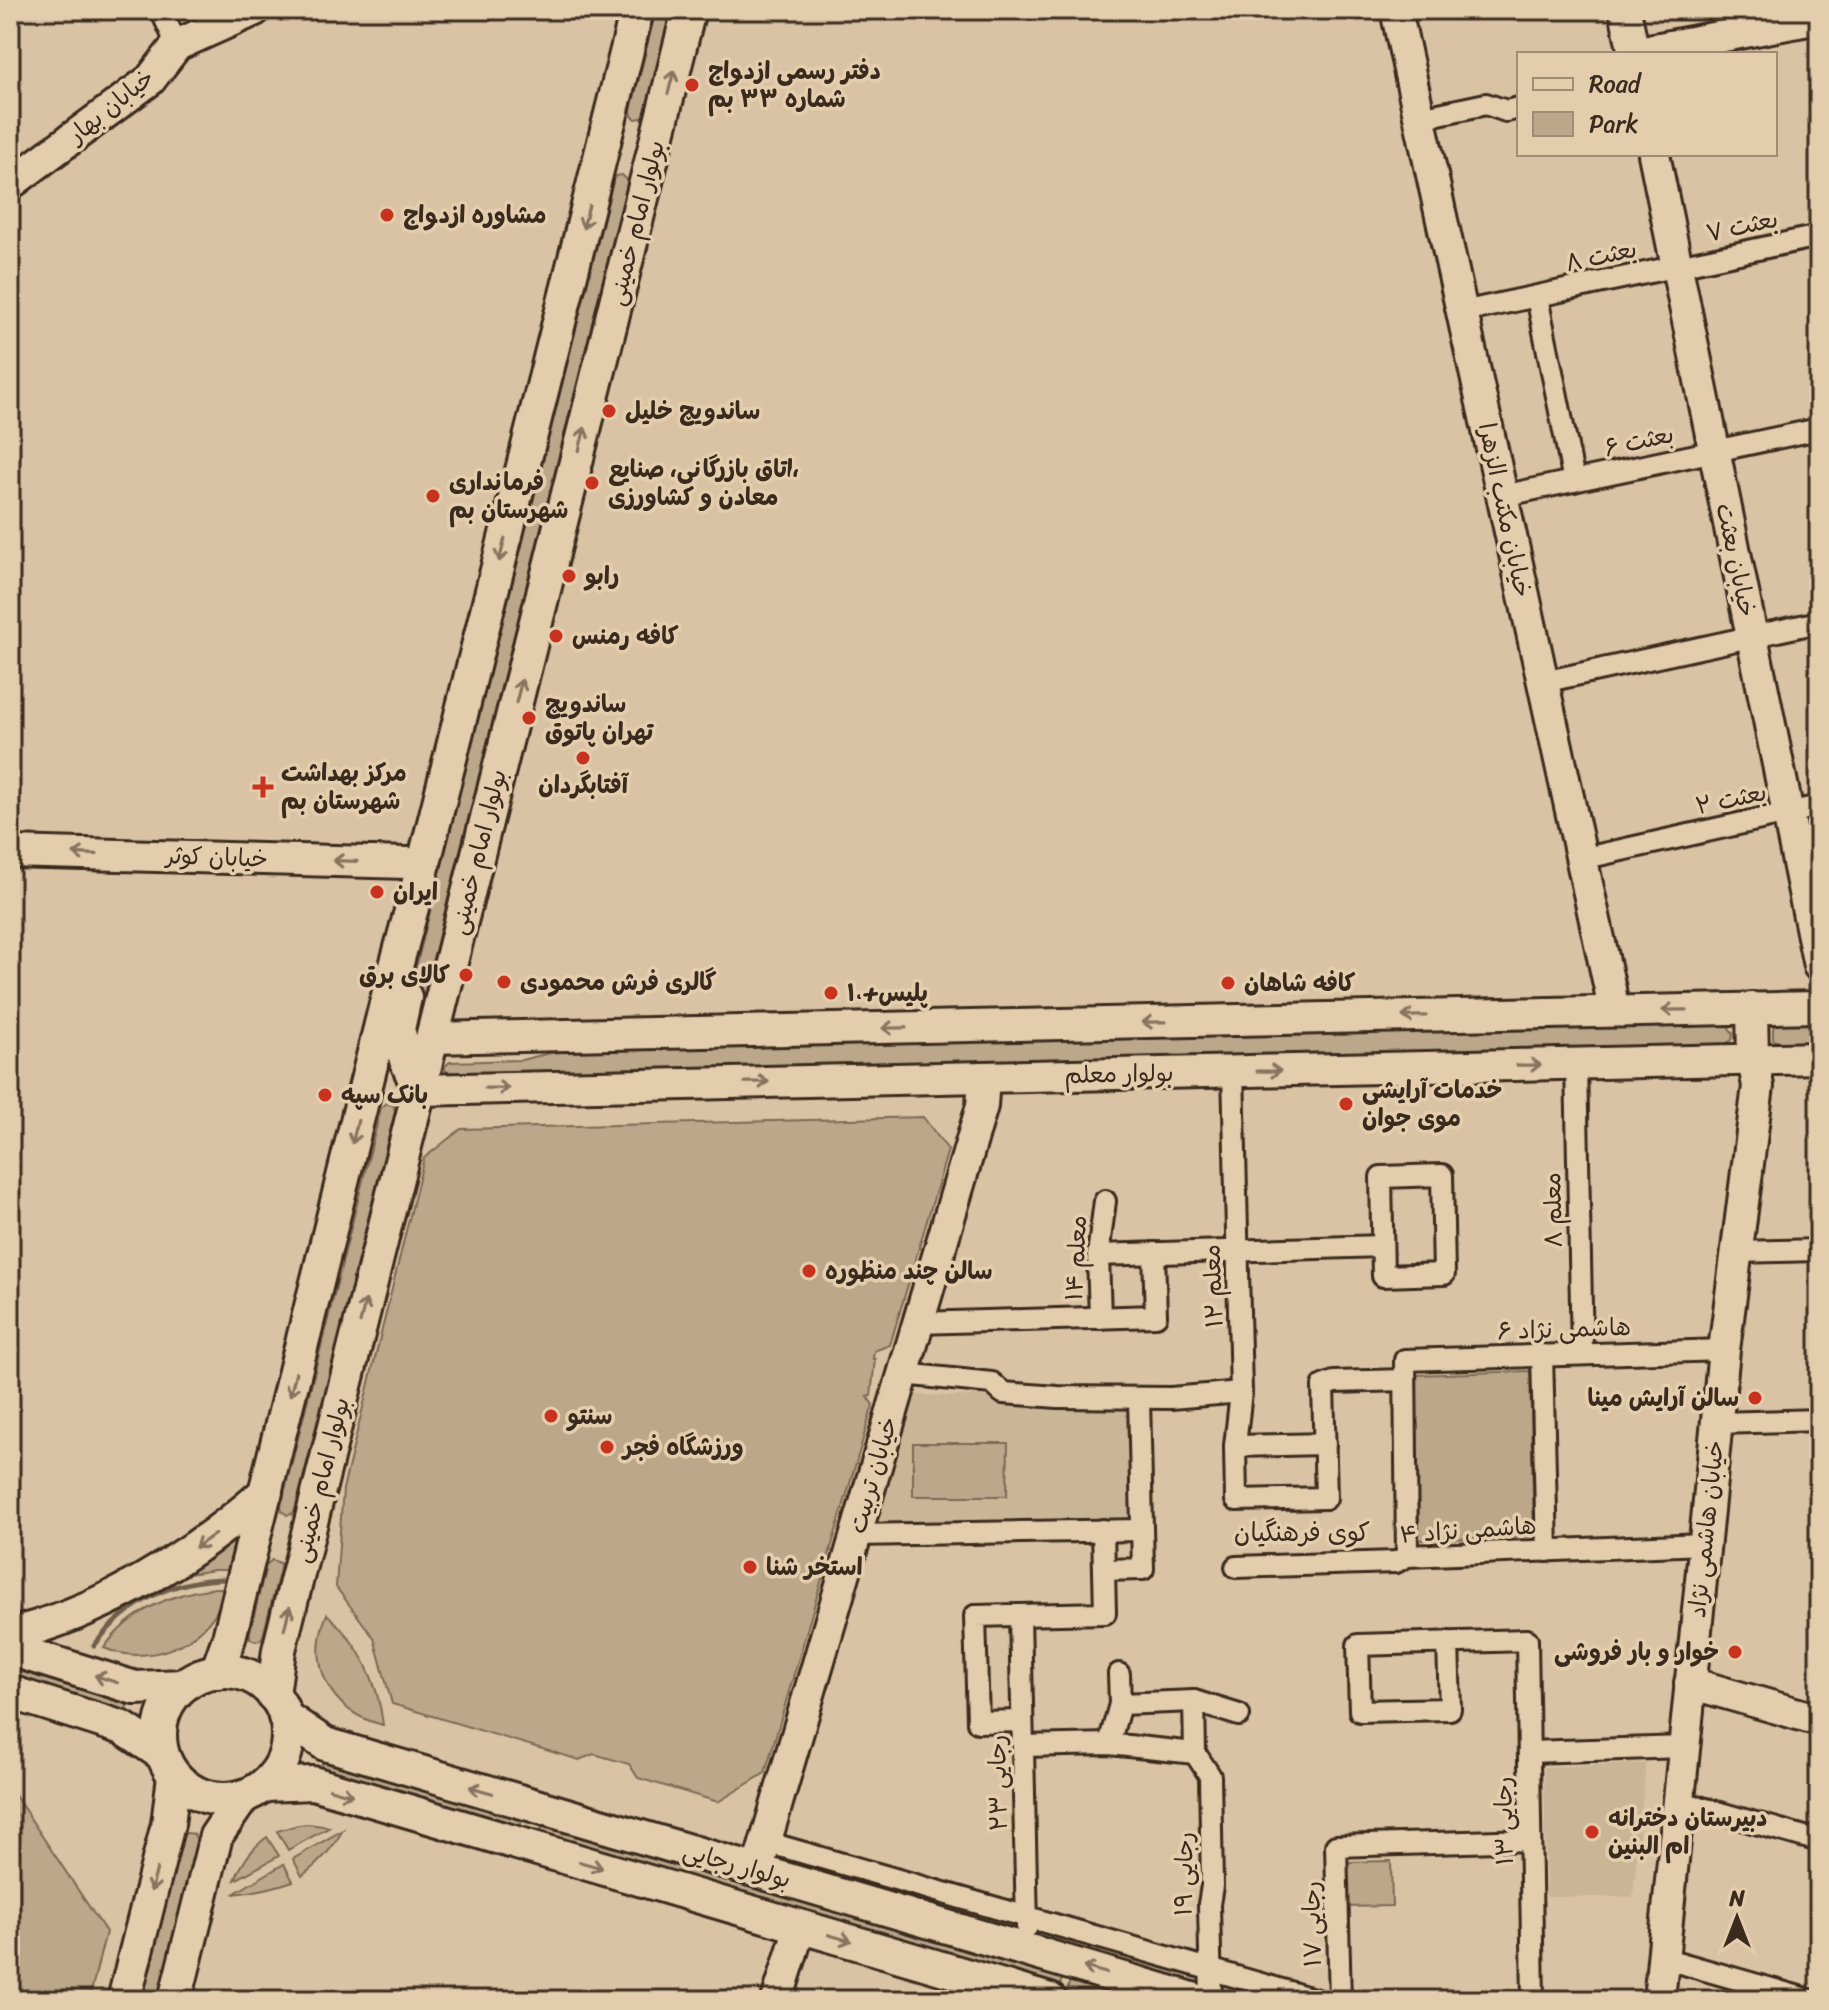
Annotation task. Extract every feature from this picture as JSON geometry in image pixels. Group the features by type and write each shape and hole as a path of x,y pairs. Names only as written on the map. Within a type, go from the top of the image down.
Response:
{"main road":[{"name":"بولوار امام خمینی","path":"217,1672 229,1638 266,1492 637,10"},
{"name":"بولوار امام خمینی","path":"279,1706 279,1650 689,10"},
{"path":"605,141 653,153"},
{"path":"419,1090 402,1044 463,752 460,717"},
{"path":"365,1093 402,1044 413,1023 440,1005"},
{"path":"402,1044 432,1038"},
{"path":"10,1635 88,1608 151,1576 211,1538 266,1492"},
{"path":"256,1531 305,1543"},
{"path":"10,1649 135,1688 183,1686"},
{"path":"124,2000 166,1834 168,1765 160,1730 162,1717 167,1705 183,1686 205,1674 242,1674 264,1686 279,1706 288,1741 280,1765 216,1836 175,2000"},
{"path":"10,1692 123,1728 168,1765 193,1792 205,1797 218,1799 254,1791"},
{"name":"بولوار رجایی","path":"279,1706 325,1744 556,1812 761,1856 1027,1950 1196,2000"},
{"name":"بولوار رجایی","path":"254,1791 313,1783 1050,2000"},
{"path":"544,1851 533,1842 531,1826 541,1814 556,1812"},
{"path":"166,1834 189,1832 214,1843"}],"street":[{"path":"161,10 177,45"},
{"name":"خیابان بهار","path":"10,184 150,80 177,45 255,10"},
{"name":"خیابان مکتب الزهرا","path":"1396,10 1613,1011"},
{"path":"1625,10 1633,52"},
{"path":"1637,52 1754,20 1819,18"},
{"path":"1420,118 1486,104 1506,111 1517,108"},
{"name":"خیابان بعثت","path":"1654,156 1819,966"},
{"name":"بعثت ۷","path":"1677,267 1819,236"},
{"name":"بعثت ۸","path":"1462,312 1677,267"},
{"path":"1537,297 1574,481"},
{"name":"بعثت ۶","path":"1502,496 1819,429"},
{"path":"1543,682 1819,622"},
{"name":"بعثت ۲","path":"1581,859 1819,806"},
{"name":"خیابان کوثر","path":"10,852 408,863 423,867"},
{"path":"432,1038 1819,1007"},
{"name":"خیابان هاشمی نژاد","path":"1659,2000 1724,1350 1758,1086 1753,1060 1752,1008"},
{"name":"بولوار معلم","path":"419,1090 1819,1059"},
{"name":"معلم ۸","path":"1576,1064 1582,1354"},
{"name":"معلم ۱۲","path":"1233,1071 1241,1392 1235,1446 1236,1500 1326,1498 1325,1444"},
{"name":"خیابان تربیت","path":"761,1856 982,1106 984,1077"},
{"path":"1442,1175 1444,1274 1383,1276 1382,1246 1381,1177 1442,1175"},
{"name":"معلم ۱۴","path":"1100,1318 1098,1255 1105,1201"},
{"path":"1098,1255 1382,1246"},
{"path":"1736,1252 1819,1250"},
{"path":"918,1323 1156,1316 1154,1253"},
{"name":"هاشمی نژاد ۶","path":"1325,1444 1323,1386 1334,1382 1405,1370 1542,1355 1724,1350"},
{"path":"1542,1355 1547,1551"},
{"path":"1405,1370 1407,1556"},
{"path":"903,1374 992,1383 1003,1393 1058,1397 1171,1398 1241,1392"},
{"path":"1104,1570 1143,1569 1139,1398"},
{"path":"1717,1423 1819,1420"},
{"path":"1235,1446 1325,1444"},
{"path":"1022,1721 978,1722 975,1616 1105,1613 1103,1530"},
{"path":"855,1535 1142,1530"},
{"name":"هاشمی نژاد ۴","path":"1236,1567 1396,1562 1407,1556 1704,1544"},
{"name":"رجایی ۲۳","path":"1020,1615 1027,1950"},
{"name":"رجایی ۱۳","path":"1448,1642 1527,1640 1533,2000"},
{"path":"1448,1642 1450,1709 1360,1711 1358,1645 1448,1642"},
{"path":"1109,1744 1120,1704 1119,1674"},
{"path":"1690,1683 1819,1720"},
{"path":"1120,1704 1194,1701 1239,1715"},
{"path":"1023,1746 1109,1744 1195,1753 1194,1701"},
{"path":"1529,1752 1684,1747"},
{"name":"رجایی ۱۹","path":"1195,1753 1210,1776 1211,2000"},
{"path":"1678,1801 1819,1841"},
{"name":"رجایی ۱۷","path":"1340,2000 1336,1846 1530,1840"},
{"path":"761,1856 1026,1917 1317,2000"},
{"path":"777,2000 800,1927"},
{"path":"1663,1958 1810,2000"}],"shaded area":[{"path":"916,1395 991,1397 1000,1405 1127,1405 1129,1517 883,1522 879,1518"},
{"name":"دبیرستان دخترانه ام البنین","path":"1646,1763 1633,1897 1546,1897 1544,1767"}],"green space":[{"path":"656,10 671,10 645,114 636,119 631,110"},
{"path":"622,175 627,184 425,991 419,996 411,987 613,181 616,176"},
{"path":"1819,1022 1819,1043 1782,1044 1773,1039 1773,1028 1777,1024"},
{"path":"1723,1024 1733,1034 1732,1040 1723,1045 451,1074 445,1070 450,1062 521,1060 559,1051"},
{"path":"387,1103 394,1106 395,1112 295,1510 287,1515 281,1506 381,1108"},
{"name":"ورزشگاه فجر","path":"923,1117 948,1150 890,1345 874,1351 871,1396 867,1396 873,1405 765,1773 718,1802 638,1778 629,1764 594,1754 579,1760 392,1704 374,1638 336,1587 343,1489 424,1158 461,1129"},
{"path":"1530,1371 1534,1536 1419,1540 1416,1375"},
{"path":"913,1443 1008,1443 1007,1496 913,1496"},
{"path":"239,1531 230,1570 177,1576"},
{"path":"272,1560 280,1563 280,1569 263,1636 255,1641 250,1638 250,1632 266,1565"},
{"path":"226,1588 209,1622 179,1645 142,1655 123,1654 104,1648 126,1624 153,1606 183,1594"},
{"path":"327,1614 349,1638 366,1664 377,1693 383,1725 349,1709 336,1698 327,1684 319,1651"},
{"path":"10,1660 126,1699 127,1707 122,1713 10,1681"},
{"path":"327,1758 526,1814 520,1833 323,1772 322,1764"},
{"path":"10,1788 106,1932 89,2000 10,2000"},
{"path":"546,1823 1064,1972 1058,1992 542,1837 541,1829"},
{"path":"308,1824 330,1827 288,1850 277,1831"},
{"path":"343,1830 325,1856 302,1876 293,1859"},
{"path":"187,1833 194,1834 198,1844 159,2000 140,2000 180,1839"},
{"path":"267,1837 279,1856 235,1880 248,1856"},
{"path":"1391,1861 1392,1906 1345,1907 1344,1862"},
{"path":"284,1864 293,1881 233,1894"},
{"path":"1072,1974 1160,2000 1087,2000 1066,1994"}],"waterway":[{"path":"94,1646 121,1616 154,1595 191,1583 231,1579"}],"place":[{"name":"دفتر رسمی ازدواج شماره ۳۳ بم","path":"692,85"},
{"name":"مشاوره ازدواج","path":"387,215"},
{"name":"ساندویچ خلیل","path":"609,411"},
{"name":"اتاق بازرگانی، صنایع، معادن و کشاورزی","path":"592,483"},
{"name":"فرمانداری شهرستان بم","path":"433,496"},
{"name":"رابو","path":"569,576"},
{"name":"کافه رمنس","path":"556,636"},
{"name":"ساندویچ تهران پاتوق","path":"529,718"},
{"name":"آفتابگردان","path":"583,758"},
{"name":"مرکز بهداشت شهرستان بم","path":"263,787"},
{"name":"ایران","path":"377,892"},
{"name":"کالای برق","path":"466,975"},
{"name":"گالری فرش محمودی","path":"504,982"},
{"name":"کافه شاهان","path":"1228,983"},
{"name":"پلیس+۱۰","path":"831,993"},
{"name":"بانک سپه","path":"325,1095"},
{"name":"خدمات آرایشی موی جوان","path":"1346,1104"},
{"name":"سالن چند منظوره","path":"809,1271"},
{"name":"سالن آرایش مینا","path":"1755,1398"},
{"name":"سنتو","path":"551,1416"},
{"name":"ورزشگاه فجر","path":"607,1447"},
{"name":"استخر شنا","path":"750,1567"},
{"name":"خوار و بار فروشی","path":"1735,1652"},
{"name":"دبیرستان دخترانه ام البنین","path":"1592,1832"}],"district":[{"name":"کوی فرهنگیان","path":"1302,1532"}]}
